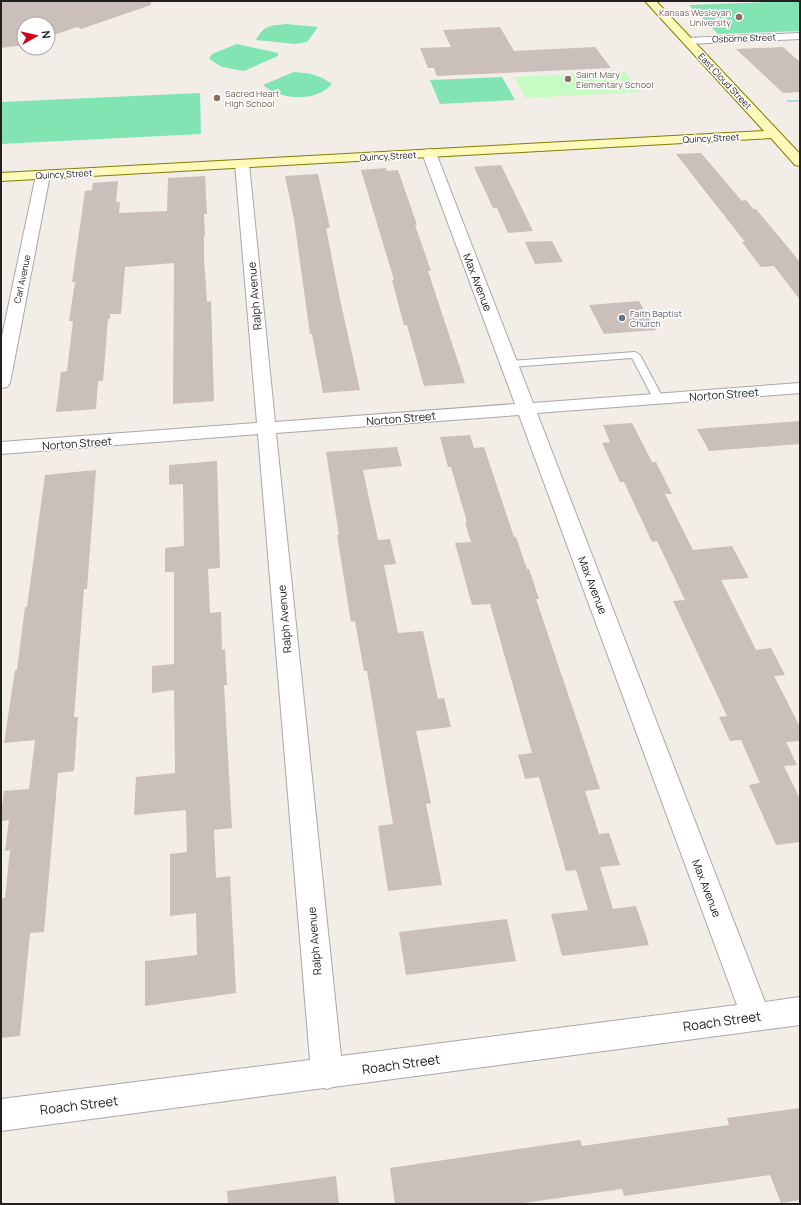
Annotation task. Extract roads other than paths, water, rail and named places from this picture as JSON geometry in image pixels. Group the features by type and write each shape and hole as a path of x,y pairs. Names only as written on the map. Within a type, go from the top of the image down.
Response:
{"street":[{"name":"East Cloud Street","path":"650,1 800,162"},
{"name":"Osborne Street","path":"687,41 800,36"},
{"name":"Quincy Street","path":"1,177 774,134"},
{"name":"Max Avenue","path":"429,153 527,408 756,1017"},
{"name":"Ralph Avenue","path":"242,164 327,1074"},
{"name":"Carl Avenue","path":"1,383 43,175"},
{"name":"Norton Street","path":"1,448 800,388"},
{"name":"Roach Street","path":"1,1116 800,1011"}],"lane":[{"path":"510,364 635,354 658,398"}],"waterway":[{"path":"789,101 800,101"}],"place":[{"name":"Kansas Wesleyan University","path":"739,17"},
{"name":"Saint Mary Elementary School","path":"568,79"},
{"name":"Sacred Heart High School","path":"217,98"},
{"name":"Faith Baptist Church","path":"622,318"}]}
